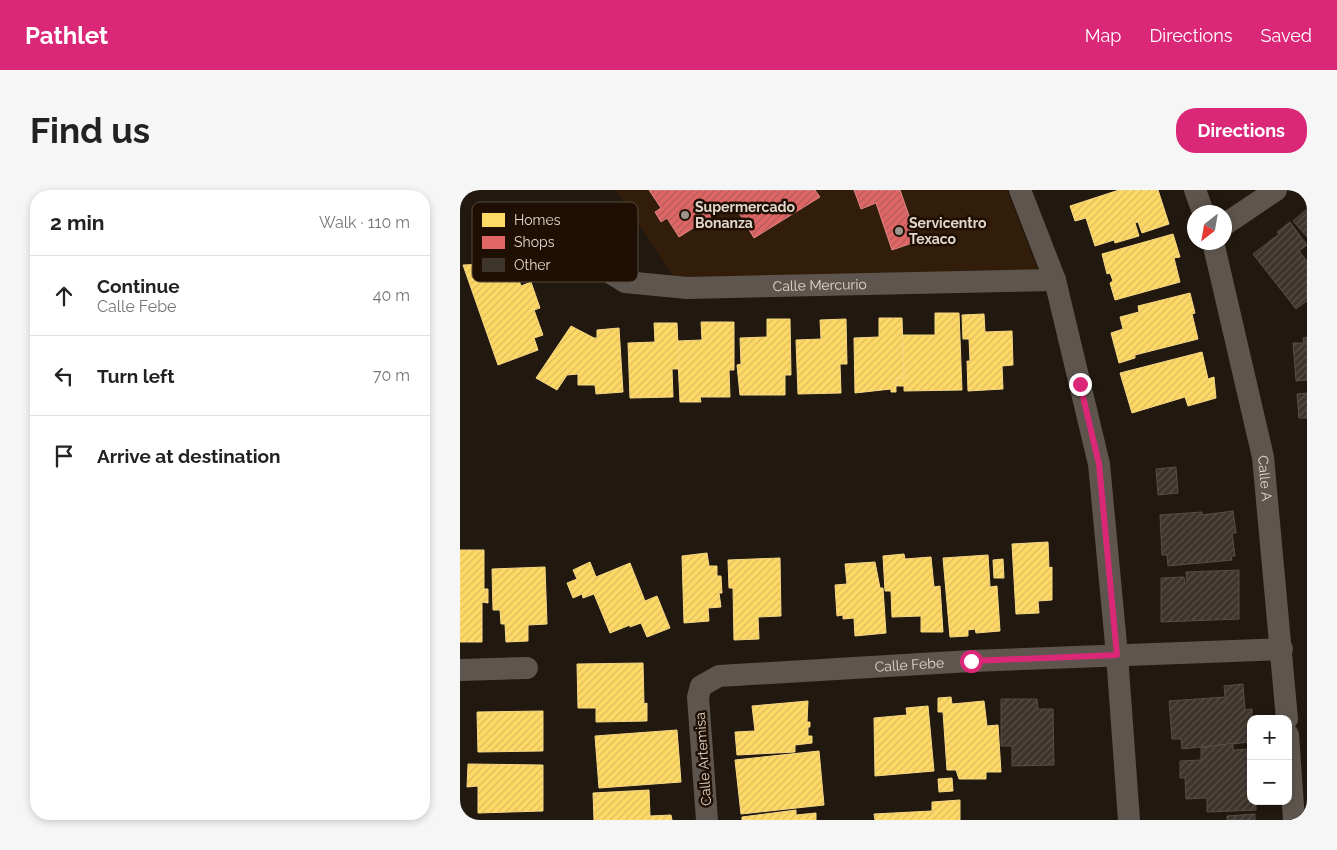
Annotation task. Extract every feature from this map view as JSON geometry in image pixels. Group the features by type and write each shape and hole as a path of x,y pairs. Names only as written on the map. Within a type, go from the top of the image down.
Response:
{"street":[{"path":"1020,190 1055,280 1099,464 1117,655 1129,820"},
{"path":"1195,190 1200,205"},
{"path":"1232,220 1276,190"},
{"name":"Calle A","path":"1215,250 1263,457 1287,715"},
{"name":"Calle Mercurio","path":"625,282 687,288 1055,280"},
{"name":"Calle Febe","path":"698,697 701,686 719,676 961,661 1282,649"},
{"path":"460,670 526,668"},
{"name":"Calle Artemisa","path":"698,697 707,820"},
{"path":"1290,760 1294,820"}],"shaded area":[{"path":"616,190 1007,190 1038,270 674,278 638,223 638,202 624,202"}],"building: Homes":[{"path":"1119,190 1158,190 1169,224 1142,233 1138,222 1135,223 1139,236 1115,243 1114,240 1095,246 1086,218 1075,221 1070,206"},
{"path":"1173,234 1180,257 1174,258 1180,282 1115,300 1110,283 1113,281 1110,273 1107,274 1102,254"},
{"path":"463,265 472,265 472,282 520,282 521,286 531,282 540,308 534,310 543,335 534,338 538,350 498,365"},
{"path":"1190,293 1195,313 1192,314 1198,339 1135,355 1135,358 1119,363 1111,333 1123,329 1120,317 1139,312 1138,306"},
{"path":"935,313 959,313 962,390 904,391 904,386 896,386 896,378 904,378 902,335 935,335"},
{"path":"984,314 985,332 1012,331 1013,365 1002,366 1003,389 968,391 967,361 970,361 969,339 963,339 962,315"},
{"path":"879,318 902,318 904,378 896,378 896,392 891,392 891,389 855,393 854,338 879,337"},
{"path":"767,319 790,319 791,375 785,375 785,395 740,395 737,365 741,364 740,338 767,337"},
{"path":"846,319 847,364 840,364 841,393 798,394 796,340 821,339 820,320"},
{"path":"701,322 734,322 734,370 729,370 730,397 700,397 701,402 680,402 677,341 702,340"},
{"path":"654,323 677,323 679,369 672,369 673,397 630,398 628,343 655,342"},
{"path":"571,326 594,338 597,338 597,330 619,328 623,392 596,394 595,385 578,385 578,374 567,375 557,390 536,378"},
{"path":"1202,352 1208,379 1214,377 1216,398 1188,406 1185,397 1132,413 1120,373"},
{"path":"1048,542 1049,568 1052,567 1052,600 1038,601 1039,613 1016,614 1012,544"},
{"path":"460,550 484,550 484,589 488,589 488,603 482,602 482,642 460,642"},
{"path":"707,553 709,566 717,566 717,576 721,576 722,593 719,593 721,607 708,608 709,621 684,623 682,556"},
{"path":"904,554 905,559 931,557 934,587 940,586 943,632 921,632 921,616 892,617 891,591 885,591 883,556"},
{"path":"988,555 990,587 997,586 1000,631 976,633 975,629 968,630 968,636 950,637 943,558"},
{"path":"780,558 781,616 758,617 759,639 734,640 733,588 729,588 728,560"},
{"path":"1003,559 1004,578 994,578 993,560"},
{"path":"590,562 596,577 630,563 645,601 657,596 670,628 647,637 641,623 610,633 594,594 583,598 582,594 573,598 567,583 577,579 573,570"},
{"path":"875,562 880,588 883,588 886,633 855,636 854,618 843,619 843,615 837,616 835,585 847,584 845,564"},
{"path":"545,567 547,624 528,625 528,641 506,642 505,624 501,624 500,610 493,610 492,569"},
{"path":"643,663 644,704 647,703 647,721 596,722 596,708 578,708 577,664"},
{"path":"951,697 952,704 984,701 987,726 998,725 1001,772 986,772 986,779 959,779 956,770 947,770 943,712 938,712 938,698"},
{"path":"808,701 807,722 810,722 810,727 808,727 808,736 812,736 812,743 795,745 795,752 737,755 735,732 755,731 752,706"},
{"path":"928,706 934,771 875,776 874,718 907,715 906,708"},
{"path":"543,711 543,751 478,752 477,712"},
{"path":"677,730 681,782 599,788 595,736"},
{"path":"819,751 824,805 741,814 735,760"},
{"path":"468,764 543,765 543,811 478,813 478,786 467,787"},
{"path":"952,778 953,791 939,792 938,779"},
{"path":"649,790 650,816 671,815 672,820 594,820 593,793"},
{"path":"960,800 960,820 875,820 874,814 932,811 932,802"},
{"path":"796,810 796,815 816,813 816,820 742,820 742,817"}],"building: Shops":[{"name":"Supermercado Bonanza","path":"649,190 815,190 820,197 754,238 733,203 679,237 667,218 661,222 655,212 661,208"},
{"path":"854,190 900,190 918,241 892,250 876,203 861,209"}],"building: Other":[{"path":"1307,209 1307,237 1293,221"},
{"path":"1290,222 1307,245 1299,251 1307,261 1307,301 1296,309 1253,254 1279,234 1277,232"},
{"path":"1307,337 1307,380 1296,381 1293,343 1304,343 1303,338"},
{"path":"1307,393 1307,418 1299,418 1297,394"},
{"path":"1176,467 1178,493 1158,495 1156,469"},
{"path":"1233,511 1236,533 1232,533 1235,556 1231,556 1232,560 1168,566 1167,555 1162,555 1160,515 1202,512 1202,515"},
{"path":"1239,570 1239,619 1161,622 1161,578 1184,577 1185,583 1187,583 1186,572"},
{"path":"1243,684 1245,710 1252,709 1252,715 1247,715 1247,742 1182,749 1181,739 1172,739 1169,701 1225,697 1224,686"},
{"path":"1001,699 1037,699 1038,709 1053,709 1054,765 1012,766 1012,746 1001,746"},
{"path":"1233,743 1233,750 1247,749 1247,805 1256,805 1256,810 1207,812 1207,798 1186,799 1185,778 1180,778 1180,761 1201,760 1201,748"},
{"path":"1255,814 1255,820 1227,820 1227,816"}],"place":[{"name":"Supermercado Bonanza","path":"685,215"},
{"name":"Servicentro Texaco","path":"899,231"}],"route":[{"path":"971,661 1117,655 1099,464 1080,384"}]}
